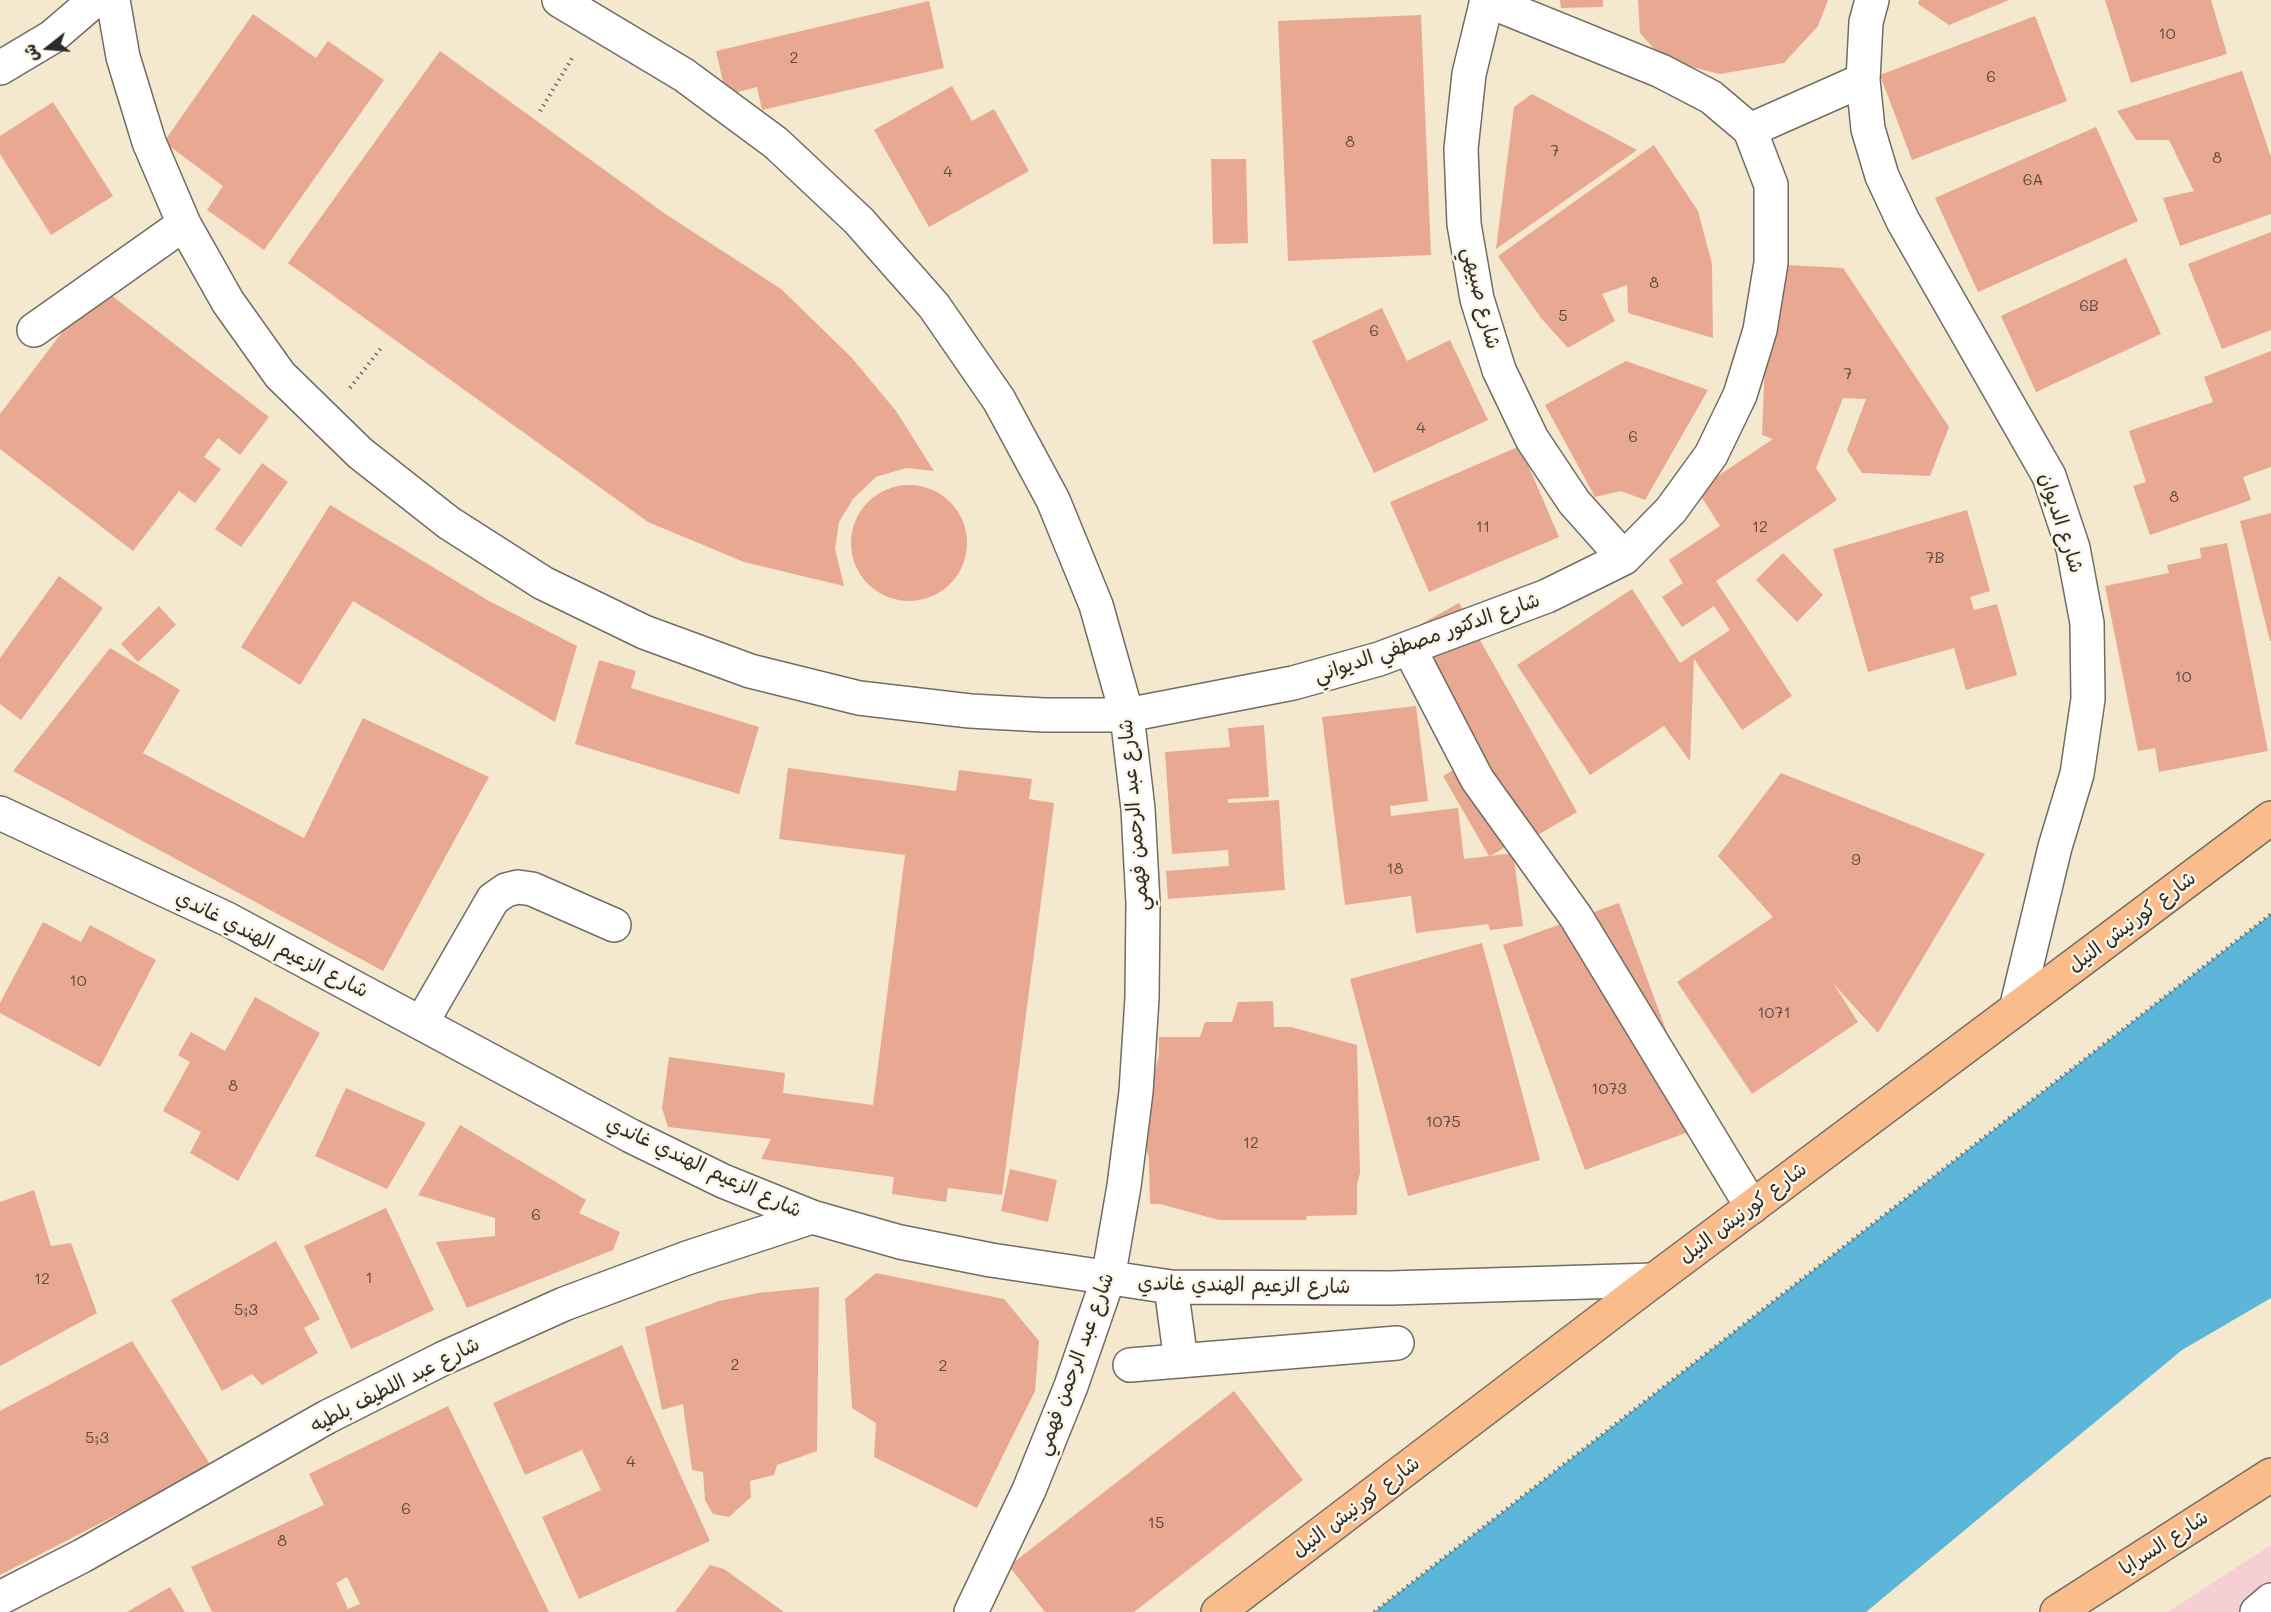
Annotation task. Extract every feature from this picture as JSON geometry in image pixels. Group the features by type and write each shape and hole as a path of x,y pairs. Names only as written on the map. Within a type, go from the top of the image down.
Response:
{"main road":[{"name":"شارع كورنيش النيل","path":"1218,1612 1654,1280 2271,818"},
{"name":"شارع السرايا","path":"2057,1612 2271,1475"}],"street":[{"path":"0,68 52,37 95,0"},
{"name":"شارع الدكتور مصطفي الديواني","path":"113,0 123,57 149,142 184,225 228,302 280,375 360,453 448,523 543,583 644,633 750,671 858,698 970,711 1044,715 1127,715 1293,683 1409,648 1547,596 1624,558 1671,510 1711,455 1740,395 1760,330 1771,263 1771,185 1750,130 1711,97 1661,71 1486,0"},
{"name":"شارع عبد الرحمن فهمي","path":"560,0 684,75 776,143 859,220 934,306 999,400 1053,500 1096,605 1127,715 1139,832 1143,903 1142,998 1136,1092 1124,1186 1108,1279 1071,1386 1033,1480 971,1612"},
{"name":"شارع صبيهي","path":"1486,0 1469,74 1461,149 1464,224 1477,299 1499,370 1532,439 1574,502 1624,558"},
{"name":"شارع الديوان","path":"1872,0 1866,22 1863,80 1868,129 1882,176 1903,221 2049,476 2073,548 2087,623 2088,699 2077,774 2055,847 2016,1009"},
{"path":"1750,130 1863,80"},
{"path":"34,330 184,225"},
{"path":"1409,648 1477,779 1576,917 1752,1207"},
{"name":"شارع الزعيم الهندي غاندي","path":"0,813 227,919 632,1136 723,1180 812,1217 900,1242 1108,1279 1171,1287 1390,1288 1654,1280"},
{"path":"422,1022 493,899 506,890 518,887 532,889 614,925"},
{"name":"شارع عبد اللطيف بلطيه","path":"0,1599 82,1556 327,1417 444,1358 564,1304 687,1258 812,1217"},
{"path":"1171,1287 1181,1361"},
{"path":"1130,1365 1397,1343"},
{"path":"2257,1612 2271,1600"}],"path":[{"path":"540,111 595,21"},
{"path":"327,420 381,348"},
{"path":"1374,1612 2271,914"}],"shaded area":[{"path":"2271,1545 2271,1612 2168,1612"}],"water":[{"path":"2271,914 2271,1298 2182,1350 1866,1612 1374,1612"}],"building":[{"path":"1560,0 1603,0 1603,7 1561,8"},
{"path":"1638,0 1828,0 1818,26 1784,63 1720,74 1664,60 1640,33"},
{"path":"1919,0 2009,0 1949,25 1918,4"},
{"path":"2105,0 2211,0 2227,54 2131,83"},
{"path":"929,1 944,68 762,110 757,87 726,95 716,51"},
{"path":"253,14 316,58 328,41 384,80 264,250 207,210 223,186 164,142"},
{"path":"1421,15 1431,255 1288,261 1278,21"},
{"path":"2035,16 2067,101 1912,160 1880,75"},
{"path":"440,51 664,213 781,289 851,357 896,411 934,471 906,468 876,477 853,499 839,522 835,549 844,586 744,562 648,522 288,263"},
{"path":"2242,71 2271,157 2271,214 2180,246 2163,198 2194,191 2169,140 2136,140 2117,111"},
{"path":"952,86 972,121 994,109 1029,171 929,227 874,130"},
{"path":"1532,94 1637,150 1496,249 1514,107"},
{"path":"53,102 113,196 51,235 0,154 0,136"},
{"path":"2096,127 2138,221 1978,292 1935,198"},
{"path":"1654,145 1698,211 1712,264 1713,338 1628,313 1627,285 1602,294 1615,321 1568,348 1541,318 1498,256"},
{"path":"1211,159 1246,159 1248,243 1213,244"},
{"path":"2271,232 2271,330 2222,349 2188,264"},
{"path":"2126,258 2161,334 2036,392 2001,316"},
{"path":"1769,264 1843,268 1949,427 1930,476 1862,473 1847,450 1866,399 1843,398 1816,468 1837,500 1716,581 1792,696 1742,730 1694,659 1690,761 1664,726 1590,775 1517,665 1632,589 1680,663 1730,630 1714,606 1682,627 1662,597 1683,583 1669,560 1720,526 1697,490 1773,439 1762,435"},
{"path":"98,285 269,417 240,455 218,438 204,457 221,469 195,503 179,491 133,551 0,449 0,414"},
{"path":"1382,308 1407,361 1450,340 1488,420 1374,473 1312,341"},
{"path":"2271,351 2271,467 2243,477 2251,500 2150,535 2133,486 2146,482 2129,431 2213,402 2204,377"},
{"path":"1626,361 1708,390 1645,500 1621,491 1595,497 1545,405"},
{"path":"1520,446 1559,537 1429,592 1390,502"},
{"path":"262,463 288,482 241,547 215,529"},
{"path":"909,485 931,490 950,502 962,521 967,543 962,565 950,584 931,596 909,601 887,596 868,584 856,565 851,543 856,521 868,502 887,490"},
{"path":"330,505 489,601 577,646 555,722 353,601 300,685 241,647"},
{"path":"1967,510 1990,591 1970,597 1974,610 1997,604 2017,675 1966,690 1954,648 1868,672 1833,549"},
{"path":"2271,513 2271,641 2270,641 2240,521"},
{"path":"2227,543 2268,751 2159,772 2155,748 2138,751 2105,586 2169,573 2167,565 2201,558 2200,548"},
{"path":"1783,553 1823,595 1797,622 1756,580"},
{"path":"59,576 103,608 21,720 0,704 0,658"},
{"path":"1459,603 1577,812 1526,842 1523,837 1490,856 1513,853 1523,926 1490,930 1488,924 1416,933 1411,896 1345,905 1322,717 1416,706 1428,801 1390,806 1391,816 1458,808 1464,859 1489,856 1443,776 1466,763 1396,638"},
{"path":"159,606 176,625 138,662 121,644"},
{"path":"110,648 180,690 143,753 304,838 363,718 489,777 383,971 13,771"},
{"path":"599,660 636,671 631,688 759,727 739,794 575,744"},
{"path":"1264,725 1269,797 1228,799 1228,803 1279,800 1285,890 1168,899 1166,871 1229,866 1228,850 1172,854 1165,752 1230,747 1228,728"},
{"path":"788,768 956,791 959,770 1032,779 1029,799 1054,803 1002,1195 948,1188 946,1202 892,1194 894,1177 761,1159 771,1139 668,1127 662,1108 669,1057 785,1073 783,1093 873,1105 905,855 779,839"},
{"path":"1781,773 1985,854 1878,1033 1833,983 1858,1022 1752,1094 1677,982 1773,917 1718,856"},
{"path":"1619,903 1702,1127 1585,1170 1503,945"},
{"path":"43,922 81,942 90,925 156,960 100,1067 0,1013 0,1003"},
{"path":"1482,943 1540,1160 1408,1196 1350,979"},
{"path":"255,997 320,1033 238,1181 190,1153 201,1132 163,1111 190,1062 178,1055 191,1032 225,1051"},
{"path":"1273,1001 1274,1027 1291,1027 1357,1045 1360,1173 1357,1185 1357,1215 1307,1216 1306,1220 1219,1220 1160,1204 1150,1204 1149,1158 1145,1144 1144,1110 1159,1056 1159,1037 1200,1037 1205,1022 1232,1022 1238,1002"},
{"path":"346,1088 426,1123 387,1189 315,1156"},
{"path":"460,1125 586,1200 579,1213 620,1232 613,1250 467,1308 436,1242 495,1236 495,1218 418,1195"},
{"path":"1010,1169 1057,1180 1048,1222 1001,1211"},
{"path":"34,1190 51,1246 71,1243 97,1313 0,1366 0,1202"},
{"path":"386,1208 434,1310 351,1349 304,1246"},
{"path":"276,1241 320,1319 304,1328 318,1353 262,1385 252,1374 222,1391 171,1300"},
{"path":"876,1273 1004,1299 1039,1341 1035,1391 977,1508 874,1457 876,1423 852,1408 845,1299"},
{"path":"819,1287 817,1451 777,1465 774,1475 750,1481 751,1497 729,1517 713,1514 705,1500 703,1472 692,1470 683,1404 662,1410 645,1327 719,1301 758,1293"},
{"path":"132,1341 211,1466 0,1575 0,1411"},
{"path":"622,1345 710,1541 579,1599 542,1517 601,1490 582,1450 525,1475 493,1403"},
{"path":"1234,1391 1303,1480 1134,1612 1045,1612 1009,1566"},
{"path":"448,1406 549,1612 212,1612 191,1567 324,1505 309,1474","holes":["347,1577 360,1604 348,1609 336,1583"]},
{"path":"710,1565 724,1569 784,1612 675,1612"},
{"path":"170,1587 185,1612 127,1612"}]}
